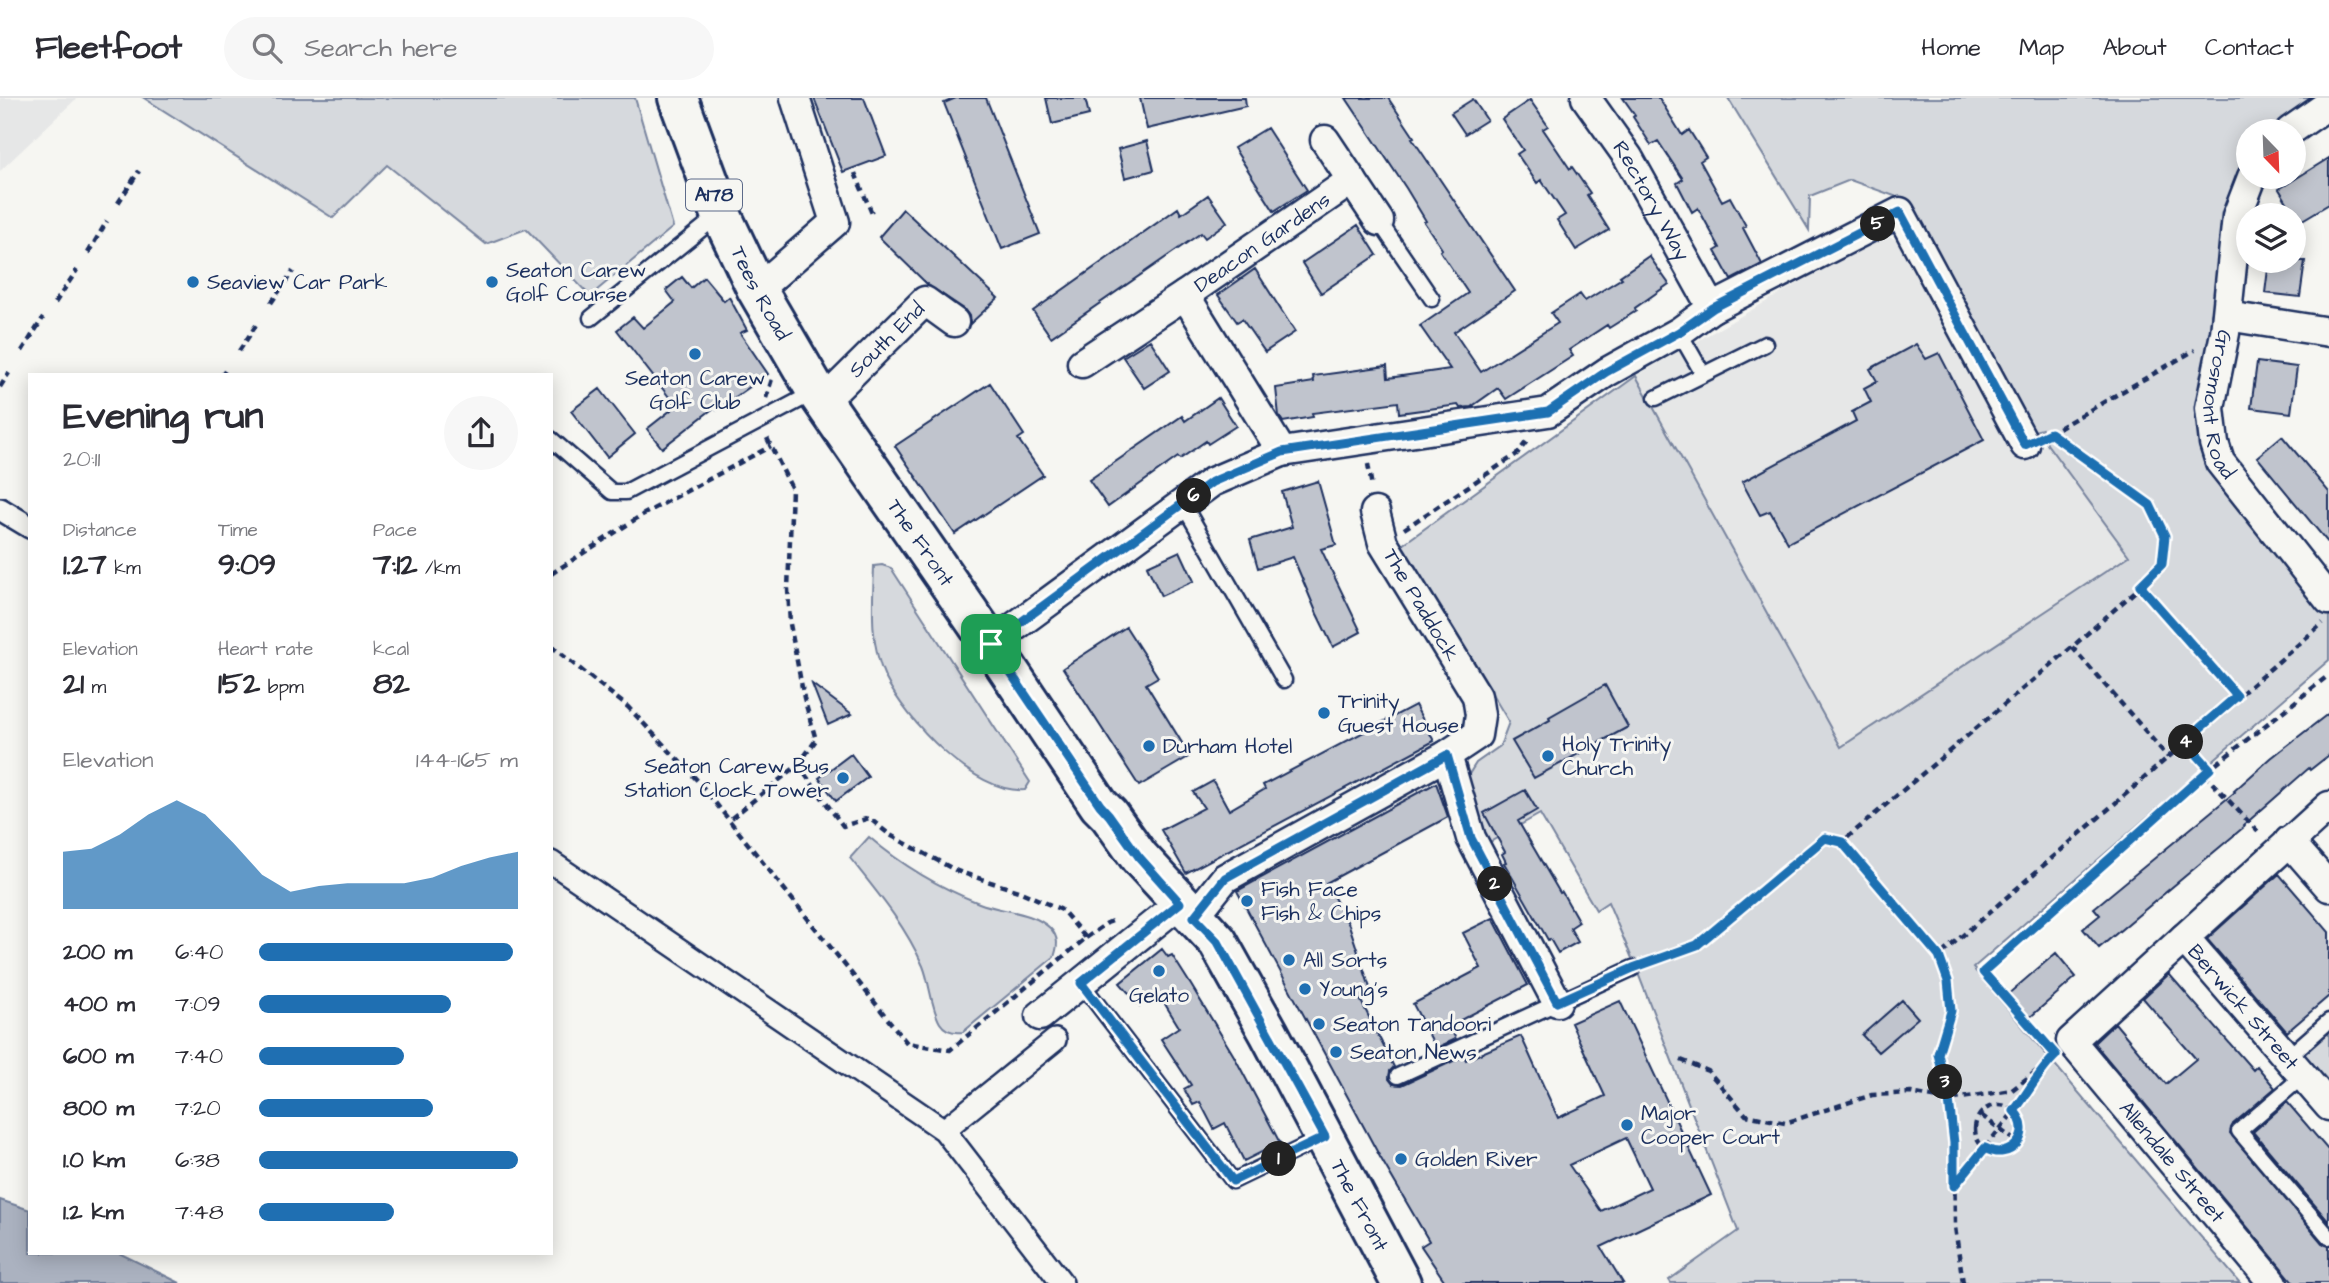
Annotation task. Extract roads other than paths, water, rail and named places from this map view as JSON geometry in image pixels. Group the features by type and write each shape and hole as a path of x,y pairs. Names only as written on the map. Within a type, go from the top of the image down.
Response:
{"main road":[{"name":"Tees Road","path":"678,98 722,214 757,290 820,397"},
{"name":"The Front","path":"820,397 1100,805 1139,857 1218,942 1401,1283"}],"street":[{"path":"757,290 835,222 795,98"},
{"name":"Rectory Way","path":"1586,98 1628,157 1713,308"},
{"path":"2306,120 2329,104"},
{"name":"Deacon Gardens","path":"1325,140 1379,221"},
{"name":"Deacon Gardens","path":"1282,452 1185,295 1352,180"},
{"name":"Grosmont Road","path":"2247,189 2236,216 2226,324 2210,408 2214,443 2220,462 2329,600"},
{"path":"991,644 1212,482 1282,452 1548,412 1606,372 1679,332 1713,308 1900,212 2037,439"},
{"path":"1082,363 1185,295"},
{"name":"South End","path":"820,397 925,301 954,323"},
{"path":"2226,324 2329,332"},
{"path":"0,509 28,526"},
{"name":"The Paddock","path":"1375,512 1383,543 1477,696 1480,715 1477,735 1447,755"},
{"path":"1040,1016 1081,983 1187,910 1225,878 1447,755 1471,838 1557,1002"},
{"path":"2185,938 2278,841 2329,806"},
{"path":"2278,841 2329,887"},
{"path":"553,863 944,1130 1062,1283"},
{"name":"Allendale Street","path":"2185,938 2071,1041 2273,1283"},
{"name":"Berwick Street","path":"2185,938 2329,1106"},
{"path":"944,1130 1057,1043"}],"lane":[{"path":"591,318 722,214"},
{"path":"1379,221 1432,299"},
{"path":"1679,332 1703,374"},
{"path":"1656,398 1765,344"},
{"path":"553,441 612,492 626,492 759,421 820,397"},
{"path":"1182,504 1284,680"},
{"path":"1398,1076 1633,968"},
{"path":"1081,983 1233,1181 1325,1137"},
{"path":"1040,1016 1057,1043"},
{"path":"2329,1021 2295,1067 2239,1130 2329,1237"}],"place":[{"name":"Seaview Car Park","path":"193,282"},
{"name":"Seaton Carew Golf Course","path":"492,282"},
{"name":"Seaton Carew Golf Club","path":"695,354"},
{"name":"Trinity Guest House","path":"1324,713"},
{"name":"Durham Hotel","path":"1149,746"},
{"name":"Holy Trinity Church","path":"1548,756"},
{"name":"Seaton Carew Bus Station Clock Tower","path":"843,778"},
{"name":"Fish Face Fish & Chips","path":"1247,901"},
{"name":"All Sorts","path":"1289,960"},
{"name":"Gelato","path":"1159,971"},
{"name":"Young's","path":"1305,989"},
{"name":"Seaton Tandoori","path":"1319,1024"},
{"name":"Seaton News","path":"1336,1052"},
{"name":"Major Cooper Court","path":"1627,1125"},
{"name":"Golden River","path":"1401,1159"}]}
